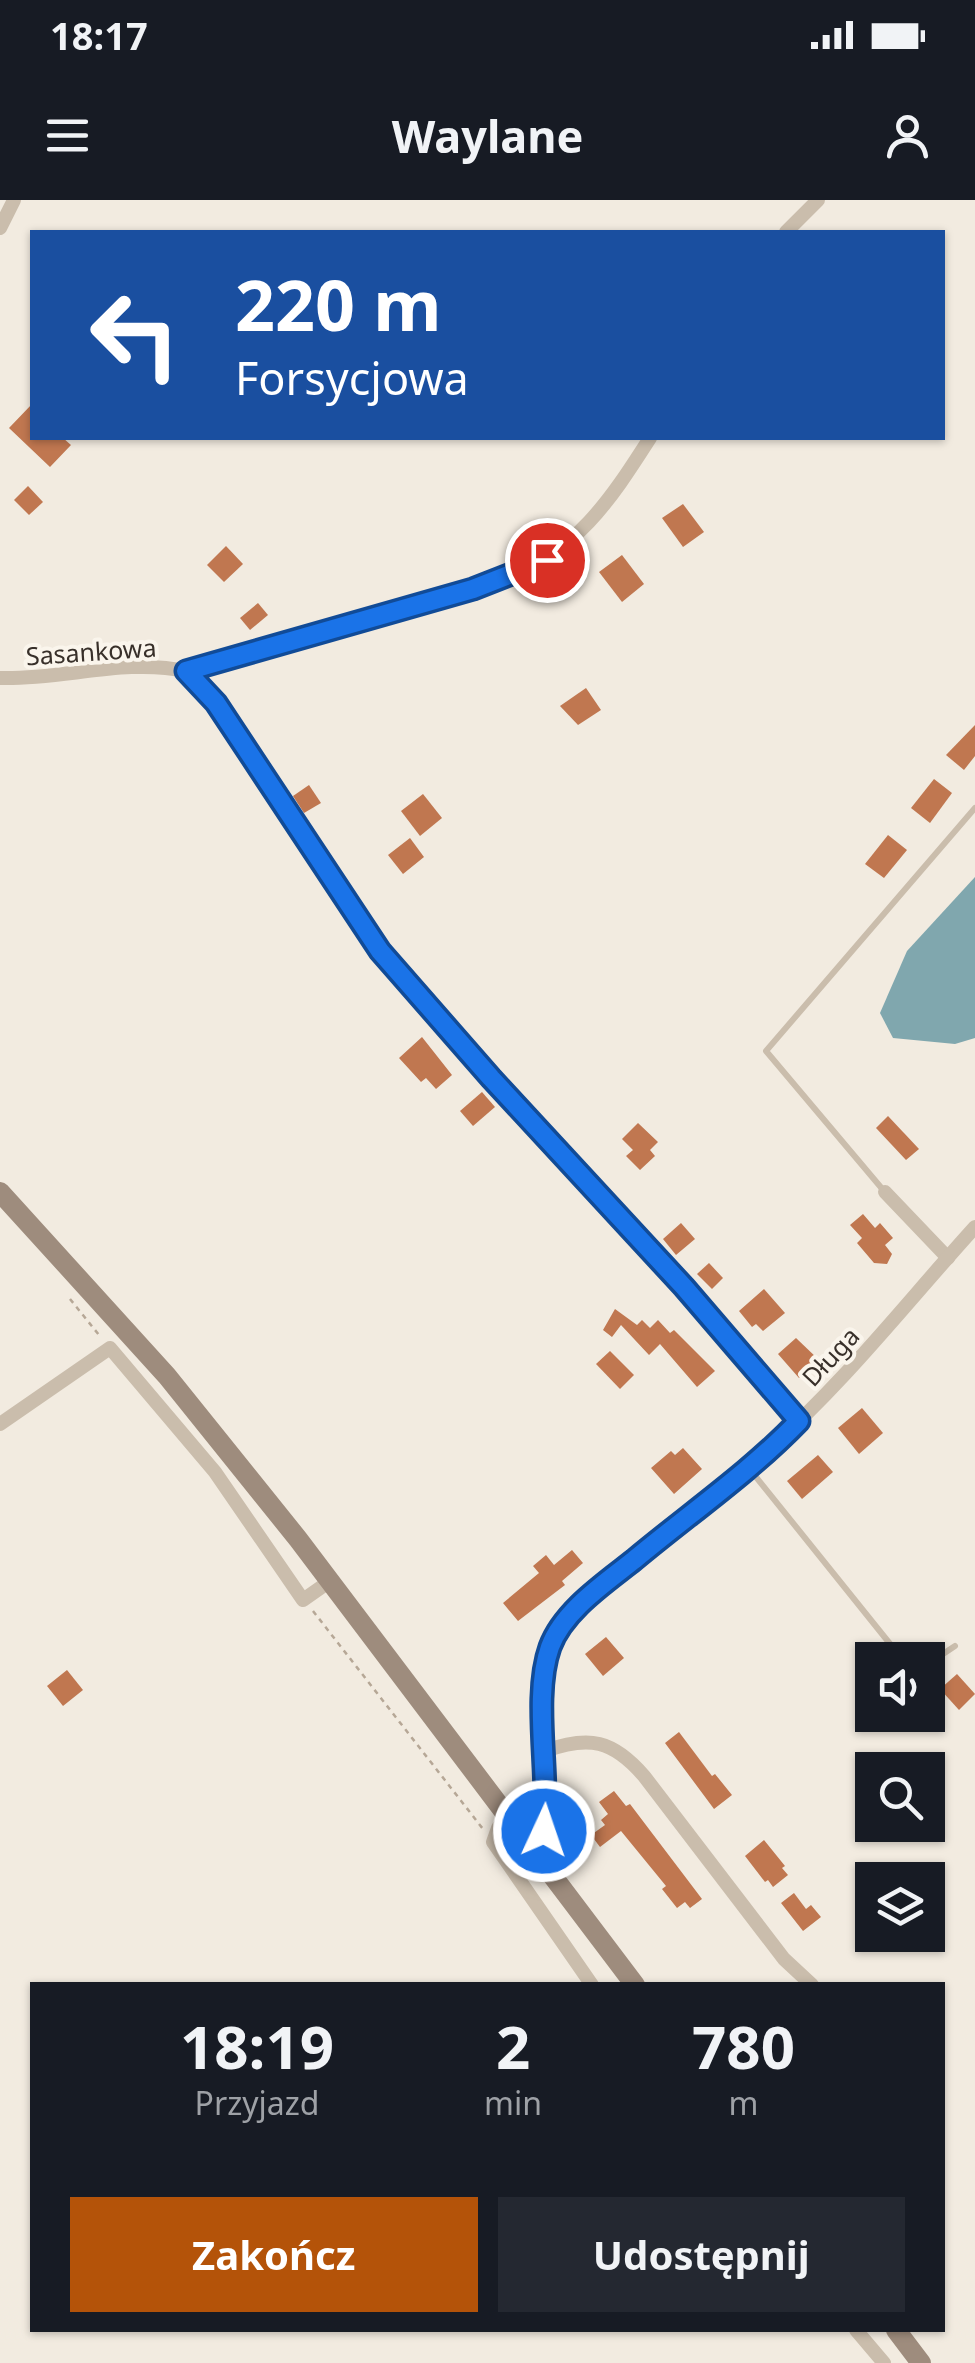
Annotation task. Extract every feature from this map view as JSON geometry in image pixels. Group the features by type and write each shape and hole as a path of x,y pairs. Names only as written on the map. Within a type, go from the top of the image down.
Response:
{"main road":[{"path":"0,1192 167,1376 330,1581 633,1982"},
{"path":"898,2332 921,2363"}],"street":[{"path":"0,228 14,200"},
{"path":"788,230 818,200"},
{"name":"Sasankowa","path":"0,678 29,679 138,667 186,671 528,570 565,548 581,532 649,440"},
{"path":"186,671 216,703 380,951 684,1287 799,1421"},
{"path":"885,1192 948,1258"},
{"name":"Długa","path":"534,1850 540,1844 546,1813 546,1666 558,1631 594,1592 799,1421 975,1228"},
{"path":"0,1424 110,1348 215,1472 304,1600 330,1581"},
{"path":"545,1751 578,1742 598,1742 621,1752 644,1776 784,1958 809,1982"},
{"path":"507,1816 493,1842 590,1982"},
{"path":"858,2332 884,2363"}],"lane":[{"path":"885,1192 766,1051 975,808"},
{"path":"748,1466 889,1642"},
{"path":"945,1653 955,1646"}],"path":[{"path":"304,1600 493,1842"}],"water":[{"path":"975,877 975,1038 955,1044 893,1038 880,1013 907,951"}],"building":[{"path":"30,406 30,440 65,440 71,445 50,467 9,428"},
{"path":"28,486 43,502 29,515 14,500"},
{"path":"683,504 704,532 683,547 662,518"},
{"path":"226,546 243,564 224,582 207,565"},
{"path":"622,555 644,584 622,602 599,572"},
{"path":"258,603 268,615 250,630 240,618"},
{"path":"586,688 601,710 578,725 560,706"},
{"path":"975,725 975,756 964,770 946,755"},
{"path":"934,779 952,793 930,823 911,808"},
{"path":"309,785 321,803 304,813 293,796"},
{"path":"423,794 442,818 420,836 401,811"},
{"path":"888,835 907,850 884,878 865,864"},
{"path":"410,838 424,857 403,874 388,855"},
{"path":"422,1037 452,1075 436,1089 426,1078 421,1082 399,1058"},
{"path":"482,1092 495,1107 473,1126 460,1111"},
{"path":"888,1116 919,1149 906,1160 876,1128"},
{"path":"638,1123 658,1142 650,1150 655,1156 640,1170 626,1156 633,1150 622,1139"},
{"path":"863,1214 875,1228 880,1223 893,1238 885,1245 892,1254 887,1264 874,1263 857,1243 862,1238 850,1225"},
{"path":"681,1223 695,1239 676,1255 663,1239"},
{"path":"709,1263 723,1278 712,1289 697,1274"},
{"path":"764,1289 785,1313 763,1331 756,1324 752,1327 739,1311"},
{"path":"615,1309 637,1325 642,1320 650,1328 658,1320 670,1333 674,1330 715,1371 697,1387 660,1344 649,1355 621,1325 612,1337 603,1330"},
{"path":"796,1338 819,1360 799,1378 778,1354"},
{"path":"610,1351 634,1375 620,1389 596,1364"},
{"path":"862,1408 883,1433 859,1454 838,1428"},
{"path":"683,1448 702,1469 674,1494 651,1468 671,1451 675,1455"},
{"path":"818,1455 833,1472 802,1499 787,1481"},
{"path":"572,1550 583,1563 562,1581 565,1585 518,1621 503,1603 539,1573 533,1566 546,1555 554,1565"},
{"path":"606,1637 624,1658 603,1676 585,1654"},
{"path":"67,1670 83,1690 63,1706 47,1686"},
{"path":"957,1674 975,1694 959,1710 945,1695 945,1685"},
{"path":"679,1732 712,1776 715,1774 732,1795 714,1809 665,1743"},
{"path":"614,1791 626,1806 630,1804 702,1899 690,1908 685,1902 677,1908 662,1889 666,1886 621,1831 600,1847 591,1835 605,1825 601,1820 608,1814 599,1802"},
{"path":"764,1840 788,1875 773,1887 745,1856"},
{"path":"794,1893 806,1909 811,1905 821,1917 803,1931 781,1903"}],"route":[{"path":"544,1831 544,1687 550,1648 558,1631 594,1592 799,1421 684,1287 380,951 216,703 186,671 473,589 547,560"}]}
